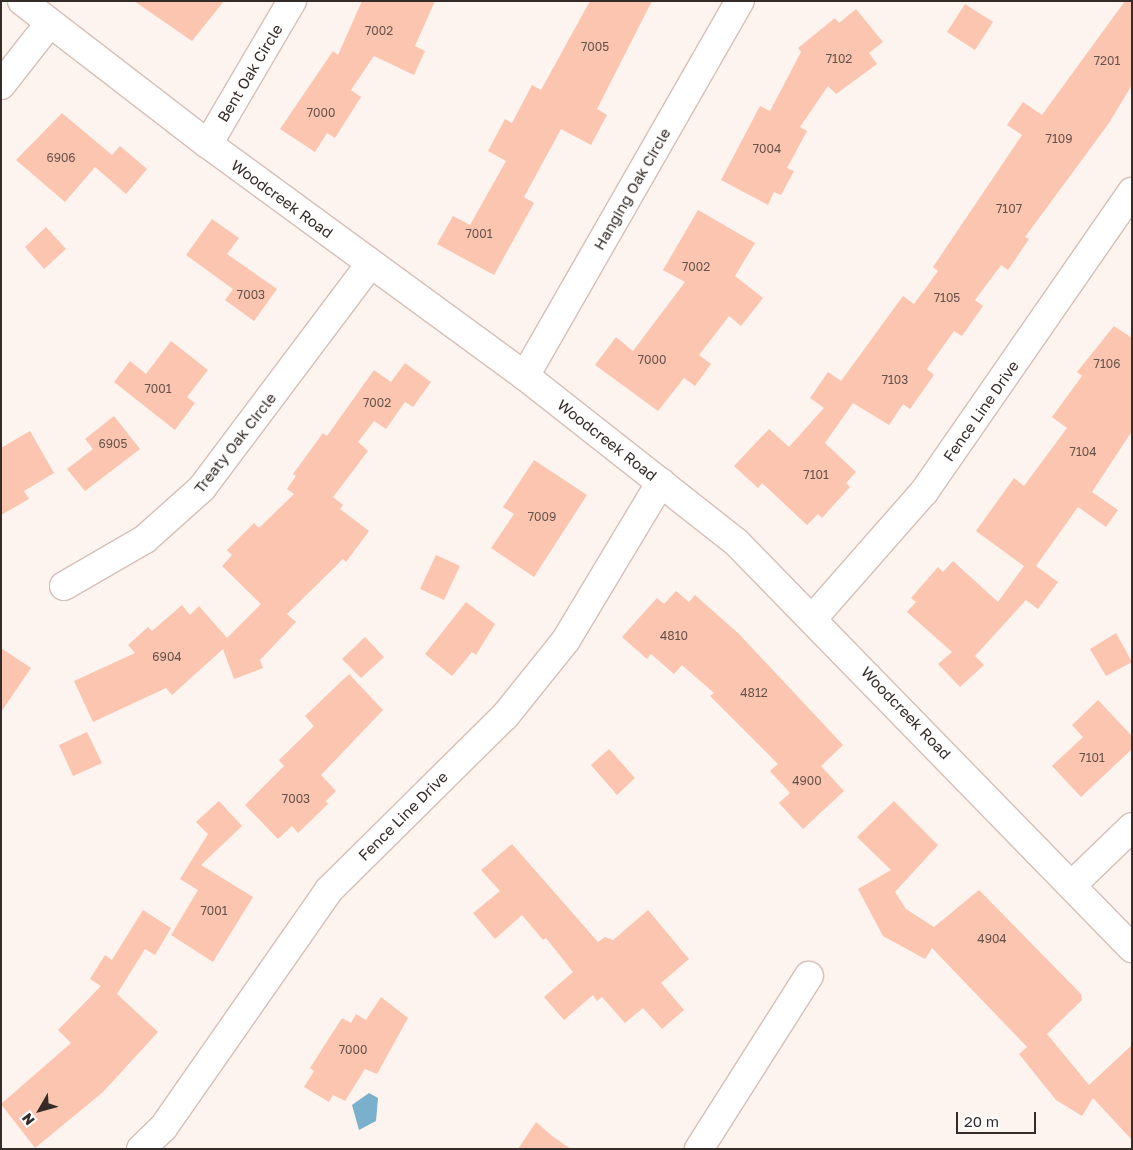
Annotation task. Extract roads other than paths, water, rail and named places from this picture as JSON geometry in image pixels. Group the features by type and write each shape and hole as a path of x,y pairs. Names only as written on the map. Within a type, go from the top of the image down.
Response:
{"street":[{"name":"Woodcreek Road","path":"22,1 49,24 208,144 525,376 737,542 814,617 1132,948"},
{"name":"Bent Oak Circle","path":"208,144 292,1"},
{"name":"Hanging Oak Circle","path":"525,376 740,1"},
{"path":"1,86 49,24"},
{"name":"Fence Line Drive","path":"814,617 924,492 1132,192"},
{"name":"Treaty Oak Circle","path":"64,586 145,539 202,488 370,264"},
{"name":"Fence Line Drive","path":"141,1149 163,1128 329,890 505,716 566,640 661,482"},
{"path":"1072,885 1132,827"},
{"path":"699,1149 809,976"}],"water":[{"path":"369,1093 378,1098 376,1121 359,1130 352,1105"}]}
